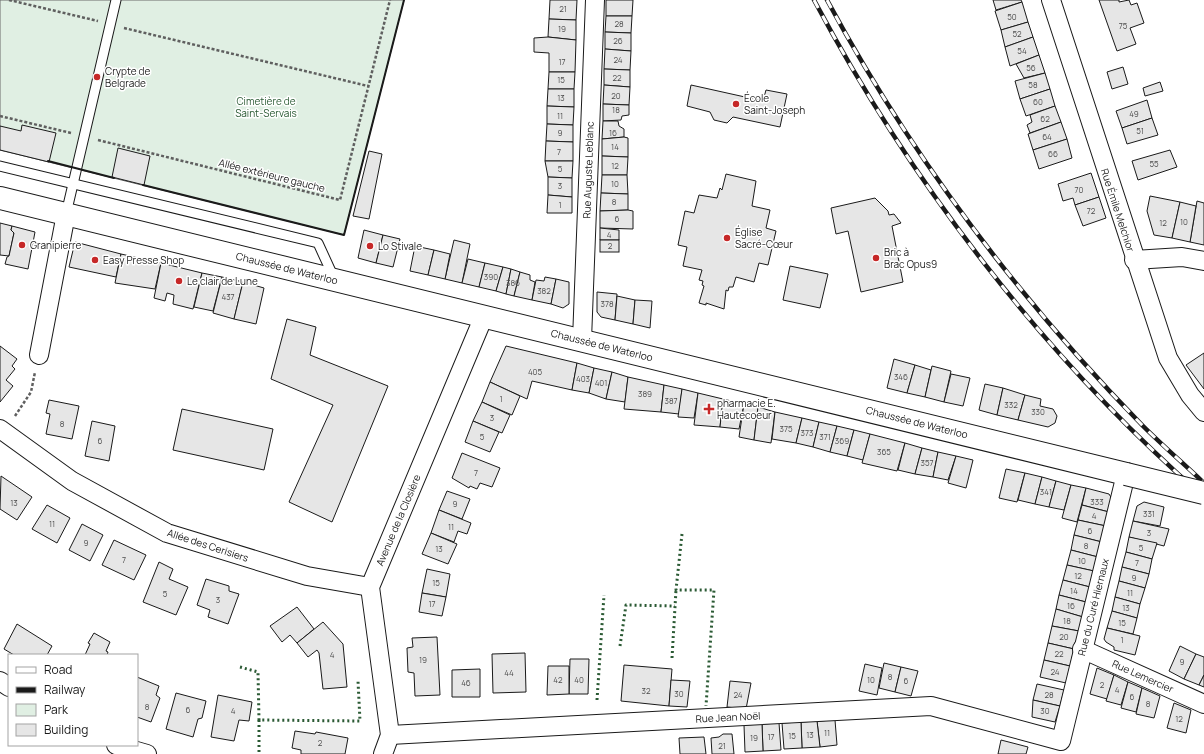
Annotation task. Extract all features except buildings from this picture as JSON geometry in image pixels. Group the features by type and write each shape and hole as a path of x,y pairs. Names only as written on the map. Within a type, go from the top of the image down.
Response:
{"main road":[{"name":"Chaussée de Waterloo","path":"0,198 1204,493"}],"street":[{"name":"Rue Auguste Leblanc","path":"582,340 595,0"},
{"name":"Rue Émile Melchior","path":"1051,0 1134,260 1168,358 1190,395 1204,412"},
{"path":"39,355 66,214"},
{"path":"1134,260 1182,257 1204,261"},
{"name":"Avenue de la Closière","path":"370,587 484,316"},
{"name":"Allée des Cerisiers","path":"2,431 72,481 167,533 307,576 370,587"},
{"name":"Rue du Curé Hiernaux","path":"1061,741 1082,649 1126,474"},
{"path":"370,587 390,735 383,754"},
{"name":"Rue Lemercier","path":"1082,649 1204,704"},
{"name":"Rue Jean Noël","path":"390,735 931,706 1061,741"},
{"path":"119,746 147,754"}],"lane":[{"path":"66,214 116,0"},
{"path":"0,166 318,243 334,280"}],"path":[{"path":"9,0 368,86"},
{"name":"Allée extérieure gauche","path":"0,116 340,200 390,0"},
{"path":"2,431 31,392 39,355"}],"green space":[{"name":"Cimetière de Saint-Servais","path":"0,0 404,0 344,235 0,150"}],"railway":[{"path":"814,0 894,137 986,266 1037,328 1090,387 1146,443 1204,497"},
{"path":"827,0 894,115 931,170 1011,277 1097,378 1143,426 1204,483"}],"hedge":[{"path":"682,534 676,590 714,590 706,706"},
{"path":"672,658 676,590"},
{"path":"597,700 604,595"},
{"path":"620,646 626,605 675,606"},
{"path":"240,667 258,672 259,720 360,721 358,681"},
{"path":"259,720 259,754"}],"wall":[{"path":"143,185 344,235 404,0"},
{"path":"48,161 114,178"}],"place":[{"name":"Crypte de Belgrade","path":"97,77"},
{"name":"École Saint-Joseph","path":"736,104"},
{"name":"Église Sacré-Cœur","path":"727,238"},
{"name":"Granipierre","path":"22,245"},
{"name":"Lo Stivale","path":"370,246"},
{"name":"Bric à Brac Opus9","path":"876,258"},
{"name":"Easy Presse Shop","path":"95,260"},
{"name":"Le clair de Lune","path":"179,281"},
{"name":"pharmacie E. Hautecoeur","path":"709,409"}]}
